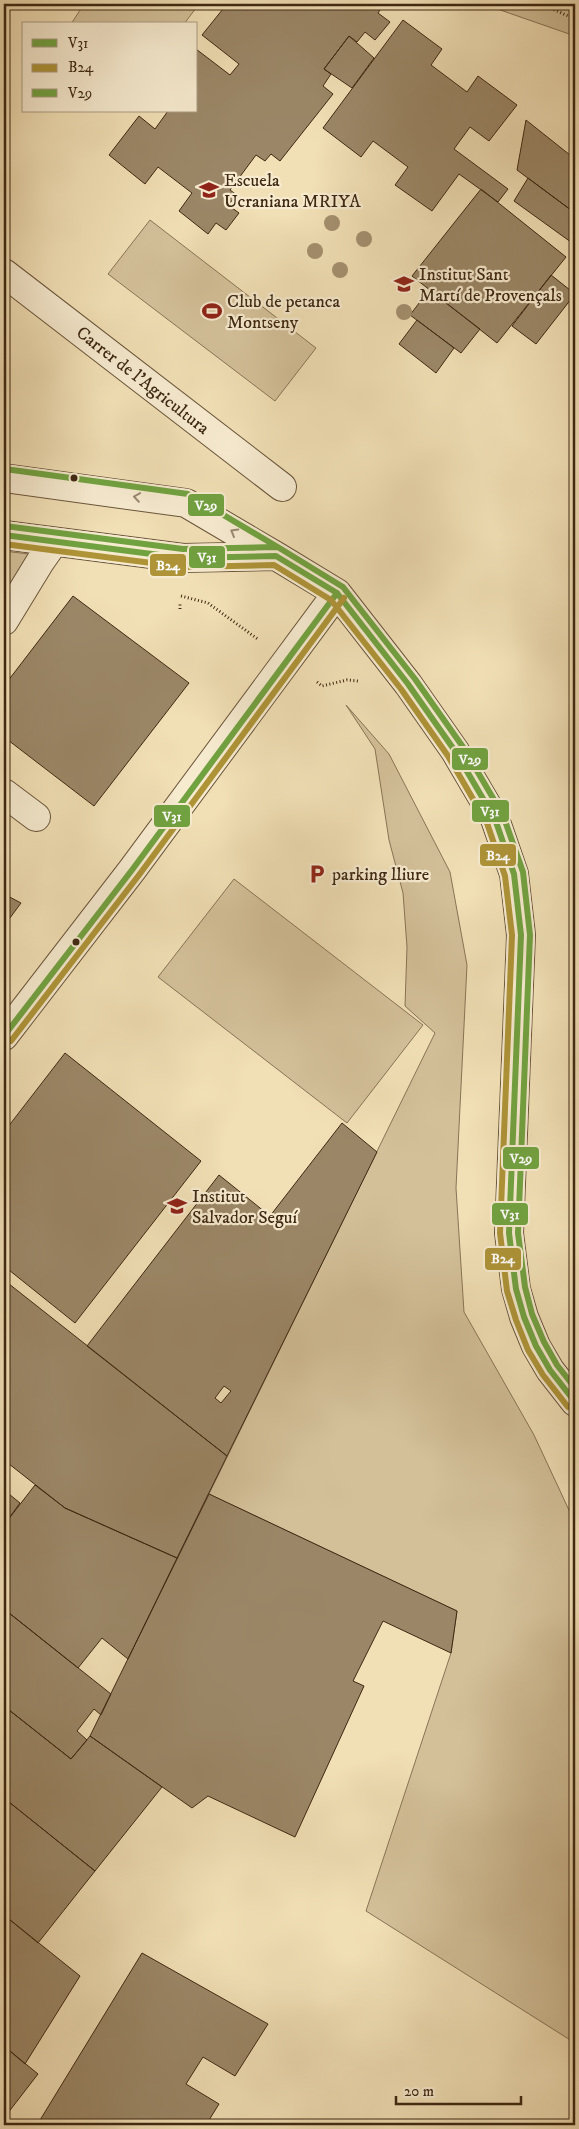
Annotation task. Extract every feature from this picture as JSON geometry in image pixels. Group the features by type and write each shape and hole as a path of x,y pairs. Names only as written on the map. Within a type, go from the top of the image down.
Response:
{"street":[{"name":"Carrer de l'Agricultura","path":"4,273 282,487"},
{"path":"4,478 186,503 276,556 337,593 408,684 456,751 495,819 514,874 520,945 509,1233 516,1289 524,1317 536,1346 550,1370 575,1402"},
{"path":"4,535 183,558 276,556"},
{"path":"4,621 54,542"},
{"path":"4,1036 132,870 337,593"},
{"path":"4,793 36,817"}],"path":[{"path":"542,4 575,19"},
{"path":"180,596 208,603 245,630"},
{"path":"180,603 180,609"},
{"path":"322,686 347,680 360,681"}],"shaded area":[{"path":"84,4 199,4 186,22 72,22"},
{"path":"483,4 575,4 575,36"},
{"name":"Club de petanca Montseny","path":"150,220 316,348 275,401 108,274"},
{"path":"4,551 45,556 4,607"},
{"path":"346,705 389,754 450,872 467,965 456,1188 464,1312 534,1435 575,1523 575,2043 366,1911 451,1653 457,1611 209,1494 435,1033 405,1006 407,947 403,893 389,840 375,749"},
{"path":"234,879 423,1025 347,1123 158,977"}],"building":[{"path":"227,4 240,4 248,10 253,4 384,4 378,13 390,22 375,40 365,32 357,42 349,36 324,69 331,74 323,86 333,94 280,161 271,154 265,161 256,155 230,190 237,195 228,205 239,213 226,230 216,223 208,234 179,211 192,193 158,167 145,184 109,155 139,116 155,129 167,112 198,112 198,51 230,75 239,64 202,35"},
{"path":"403,20 442,49 431,65 467,92 478,76 517,105 489,141 470,127 454,149 508,189 498,202 459,174 432,211 395,185 408,167 373,141 361,157 323,128"},
{"path":"349,36 374,58 352,88 324,69"},
{"path":"526,120 575,159 575,213 517,170"},
{"path":"528,178 575,213 575,245 514,201"},
{"path":"481,189 566,257 497,343 412,276"},
{"path":"551,275 575,294 536,344 512,326"},
{"path":"429,290 480,329 461,353 410,315"},
{"path":"417,320 454,348 436,373 399,344"},
{"path":"73,596 189,683 94,806 4,737 4,686"},
{"path":"4,894 21,903 4,926"},
{"path":"65,1053 201,1161 75,1323 4,1266 4,1132"},
{"path":"342,1123 377,1152 227,1456 87,1346 219,1175 270,1216","holes":["224,1386 231,1391 221,1403 215,1398"]},
{"path":"4,1280 227,1456 177,1558 65,1508 4,1460"},
{"path":"35,1485 65,1508 177,1558 128,1659 102,1638 78,1668 4,1609 4,1525"},
{"path":"4,1490 20,1503 4,1525"},
{"path":"209,1494 457,1611 451,1653 383,1621 353,1681 364,1686 295,1837 208,1796 192,1808 90,1736"},
{"path":"4,1609 111,1694 101,1715 94,1709 77,1731 87,1740 71,1759 4,1706"},
{"path":"4,1706 71,1759 90,1736 162,1787 95,1871 4,1798"},
{"path":"4,1798 95,1871 38,1943 4,1915"},
{"path":"4,1915 80,1976 25,2064 4,2046"},
{"path":"142,1953 268,2024 235,2076 203,2057 186,2084 219,2104 206,2125 37,2125"},
{"path":"4,2046 38,2074 4,2118"}],"transit line":[{"name":"V29","path":"5,469 188,494 281,549 343,587 415,679 463,747 503,815 523,872 530,935 518,1233 525,1287 532,1314 544,1342 557,1365 575,1388"},
{"name":"V29","path":"5,526 183,549 277,547"},
{"name":"V31","path":"4,535 183,558 276,556 337,593 408,684 455,751 495,819 514,874 521,935 509,1233 516,1289 524,1317 536,1346 550,1370 575,1402"},
{"name":"B24","path":"4,544 183,567 274,565 331,600 401,689 448,756 487,823 505,876 512,935 500,1233 507,1291 528,1350 543,1375 568,1407"},
{"name":"V31","path":"4,1036 132,870 337,593"},
{"name":"B24","path":"11,1041 139,875 344,598"}],"place":[{"name":"Escuela Ucraniana MRIYA","path":"209,190"},
{"name":"Institut Sant Martí de Provençals","path":"404,284"},
{"name":"Club de petanca Montseny","path":"212,311"},
{"name":"parking lliure","path":"317,874"},
{"name":"Institut Salvador Seguí","path":"177,1206"}]}
